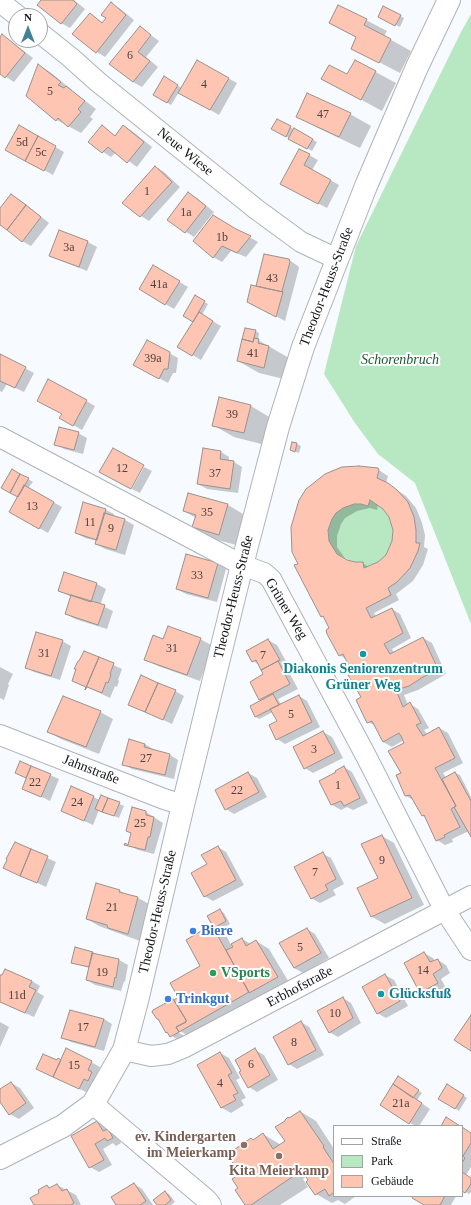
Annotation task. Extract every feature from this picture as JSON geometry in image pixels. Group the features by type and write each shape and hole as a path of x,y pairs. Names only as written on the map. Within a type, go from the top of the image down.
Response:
{"main road":[{"name":"Theodor-Heuss-Straße","path":"0,1158 63,1126 93,1104 124,1050 242,565 278,427 303,347 337,259 417,67 449,0"}],"street":[{"path":"0,2 8,8"},
{"name":"Neue Wiese","path":"48,39 98,82 256,209 301,242 337,259"},
{"name":"Grüner Weg","path":"0,437 271,579 361,747 444,909 471,950"},
{"name":"Jahnstraße","path":"0,735 183,805"},
{"name":"Erbhofstraße","path":"124,1050 151,1056 168,1054 185,1047 471,896"},
{"path":"93,1104 211,1205"}],"green space":[{"name":"Schorenbruch","path":"471,14 471,624 415,483 378,454 355,423 324,374 356,246"},
{"path":"370,500 383,509 389,517 393,530 392,541 386,555 378,562 364,568 337,554 329,541 328,530 336,513 343,508 354,504 368,506"}],"building":[{"path":"41,0 73,0 77,4 61,24 48,14 48,8 41,8 37,5"},
{"path":"111,2 126,15 96,53 72,34 90,13 102,23 106,18 101,15"},
{"path":"338,5 367,19 364,25 391,39 379,63 351,49 356,37 329,23"},
{"path":"383,6 401,15 395,26 378,17"},
{"path":"140,26 151,35 138,52 150,61 133,82 109,64"},
{"path":"2,34 8,39 8,48 19,48 25,53 5,78 0,74 0,37"},
{"path":"197,60 229,78 210,110 178,93"},
{"path":"355,60 376,71 361,100 321,79 329,65 347,74"},
{"path":"38,64 61,82 58,85 64,88 66,86 85,101 78,109 81,112 68,127 58,118 56,121 26,96"},
{"path":"164,76 178,85 167,103 153,95"},
{"path":"307,93 351,113 339,137 296,117"},
{"path":"277,119 291,126 286,137 271,129"},
{"path":"19,125 38,136 25,161 5,150"},
{"path":"102,125 115,136 123,125 144,142 127,163 108,147 102,153 88,142"},
{"path":"294,128 313,139 307,149 288,139"},
{"path":"38,136 56,146 44,171 25,161"},
{"path":"299,149 310,154 304,165 331,180 318,204 280,184"},
{"path":"155,166 172,182 140,217 122,203"},
{"path":"188,192 206,206 185,233 167,220"},
{"path":"11,194 26,205 7,230 0,225 0,208"},
{"path":"26,205 41,217 22,242 7,230"},
{"path":"213,215 251,236 237,253 222,246 213,258 193,241"},
{"path":"59,230 88,241 79,267 49,256"},
{"path":"264,254 289,259 290,262 282,291 283,292 256,286"},
{"path":"153,265 180,281 165,305 139,289"},
{"path":"251,285 283,292 276,317 247,302"},
{"path":"195,295 205,301 193,322 183,316"},
{"path":"199,312 213,321 192,356 177,347"},
{"path":"245,328 256,330 253,342 242,339"},
{"path":"254,338 259,339 258,343 269,346 264,368 237,361 242,339 253,342"},
{"path":"147,340 170,352 168,369 164,369 159,379 133,365"},
{"path":"0,354 26,367 15,388 0,381"},
{"path":"48,379 87,400 73,426 59,418 62,414 37,401"},
{"path":"219,397 251,405 244,433 212,426"},
{"path":"59,427 79,432 74,450 54,445"},
{"path":"292,442 297,443 295,452 290,450"},
{"path":"113,448 144,465 131,489 99,472"},
{"path":"203,448 221,451 220,459 234,461 230,489 197,484"},
{"name":"Diakonis Seniorenzentrum Grüner Weg","path":"359,466 378,468 377,478 388,483 397,490 408,502 414,517 416,543 420,543 410,568 397,582 388,588 391,595 366,608 371,618 392,608 403,633 384,644 390,654 423,637 438,669 409,686 396,690 403,707 410,702 421,723 416,725 423,736 439,727 455,758 435,768 456,806 451,809 460,827 436,841 424,815 422,816 410,795 405,796 396,775 401,773 388,751 404,743 401,736 399,733 383,742 372,721 367,723 356,700 361,697 348,675 356,671 353,664 349,666 343,654 339,656 327,634 326,630 329,628 323,616 321,617 294,565 298,564 292,552 291,527 299,500 306,489 325,474 342,467","holes":["370,500 383,509 389,517 393,530 392,541 386,555 378,562 364,568 363,562 347,560 337,554 329,541 328,530 336,513 343,508 354,504 368,506"]},
{"path":"12,469 20,474 10,493 1,488"},
{"path":"20,474 29,478 18,497 10,493"},
{"path":"24,485 54,502 39,529 9,512"},
{"path":"188,493 228,504 219,535 192,527 196,515 183,511"},
{"path":"83,502 106,509 97,540 75,533"},
{"path":"104,513 125,519 116,550 95,544"},
{"path":"186,554 218,563 208,598 176,589"},
{"path":"64,572 97,583 91,602 58,591"},
{"path":"71,595 105,605 98,625 65,614"},
{"path":"168,626 201,638 187,675 144,660 153,635 163,639"},
{"path":"36,632 63,640 51,676 25,668"},
{"path":"268,639 280,660 261,670 256,660 252,662 246,651"},
{"path":"84,651 99,657 85,690 86,687 72,681 76,669 74,669"},
{"path":"99,657 114,663 108,683 106,682 102,693 87,687 85,690"},
{"path":"278,661 290,684 259,700 250,682 263,674 261,670"},
{"path":"141,675 158,683 145,712 128,705"},
{"path":"158,683 176,690 163,720 145,712"},
{"path":"273,694 279,705 255,717 250,706"},
{"path":"299,695 312,722 276,740 269,725 277,721 270,709"},
{"path":"63,696 101,711 86,747 47,732"},
{"path":"323,731 335,753 304,769 293,747"},
{"path":"129,739 145,744 144,747 170,754 165,775 122,765"},
{"path":"20,761 31,766 26,778 15,773"},
{"path":"31,766 51,774 41,797 22,789"},
{"path":"344,766 360,798 344,806 341,801 331,805 319,781"},
{"path":"248,772 259,792 225,810 215,790"},
{"path":"455,772 471,801 471,837 454,807 456,806 442,779"},
{"path":"71,786 94,796 84,821 61,811"},
{"path":"101,795 108,798 102,812 95,809"},
{"path":"108,798 120,802 114,816 102,812"},
{"path":"132,807 146,811 146,815 154,817 150,837 148,837 145,850 124,845 125,843 128,845 131,833 126,831"},
{"path":"382,835 412,898 371,917 357,888 378,878 361,844"},
{"path":"15,842 31,849 20,876 3,868"},
{"path":"218,846 236,880 204,897 191,873 207,864 201,855"},
{"path":"31,849 48,856 37,883 20,876"},
{"path":"323,852 336,879 325,885 328,890 311,899 294,867"},
{"path":"96,883 120,890 119,892 138,897 128,934 108,928 107,925 86,919"},
{"path":"220,909 226,921 214,928 207,916"},
{"name":"VSports","path":"206,928 208,932 214,929 249,992 179,1032 176,1027 186,1022 186,1020 174,1000 178,997 170,983 200,966 186,940"},
{"path":"307,928 321,953 294,968 279,943"},
{"path":"242,938 246,946 256,940 278,977 249,993 226,950 233,947 231,944"},
{"path":"75,947 93,952 89,967 71,963"},
{"path":"424,952 430,962 438,959 442,968 433,974 438,983 420,993 404,963"},
{"path":"92,953 119,959 113,987 86,980"},
{"path":"5,969 32,981 29,987 36,990 25,1013 0,1002 0,975 2,975"},
{"name":"Glücksfuß","path":"385,974 400,1001 377,1014 362,987"},
{"path":"343,997 353,1018 329,1033 317,1011"},
{"path":"173,999 186,1022 176,1027 179,1032 170,1037 152,1012"},
{"path":"70,1010 104,1019 95,1047 61,1038"},
{"path":"471,1015 471,1051 454,1040"},
{"path":"301,1021 316,1050 288,1065 273,1037"},
{"path":"66,1048 92,1061 88,1070 92,1072 88,1081 84,1079 79,1089 53,1077"},
{"path":"255,1048 270,1075 248,1088 239,1072 241,1071 235,1060"},
{"path":"220,1052 232,1073 228,1075 238,1093 233,1095 236,1100 221,1108 197,1065"},
{"path":"43,1054 57,1060 58,1058 61,1060 53,1077 36,1069"},
{"path":"398,1076 419,1090 413,1098 393,1084"},
{"path":"11,1082 26,1103 9,1115 0,1102 0,1089"},
{"path":"393,1084 422,1103 409,1124 380,1105"},
{"path":"447,1084 464,1095 455,1109 438,1099"},
{"name":"Kita Meierkamp","path":"300,1111 324,1146 323,1147 333,1162 333,1193 329,1196 325,1189 315,1195 306,1182 308,1180 297,1163 288,1170 292,1177 251,1205 245,1205 235,1190 238,1188 232,1179 238,1175 232,1166 234,1165 228,1154 251,1138 253,1140 263,1133 273,1149 285,1141 275,1127 285,1121 288,1117 289,1118"},
{"path":"446,1117 458,1125 442,1125"},
{"path":"97,1121 103,1131 108,1129 113,1138 107,1141 105,1138 95,1144 104,1160 89,1168 71,1136"},
{"path":"463,1128 471,1133 471,1143 463,1156"},
{"path":"463,1173 471,1178 471,1184 465,1193 463,1192"},
{"path":"134,1183 146,1201 140,1205 116,1205 111,1197"},
{"path":"57,1184 62,1191 67,1189 74,1203 71,1205 34,1205 30,1198 39,1193 38,1190 47,1185 49,1188"},
{"path":"165,1191 171,1200 165,1205 157,1205 153,1200"},
{"path":"444,1197 440,1205 424,1205 412,1198"}],"place":[{"name":"Diakonis Seniorenzentrum Grüner Weg","path":"363,654"},
{"name":"Biere","path":"193,931"},
{"name":"VSports","path":"213,973"},
{"name":"Glücksfuß","path":"381,994"},
{"name":"Trinkgut","path":"168,999"},
{"name":"ev. Kindergarten im Meierkamp","path":"244,1145"},
{"name":"Kita Meierkamp","path":"279,1156"}]}
